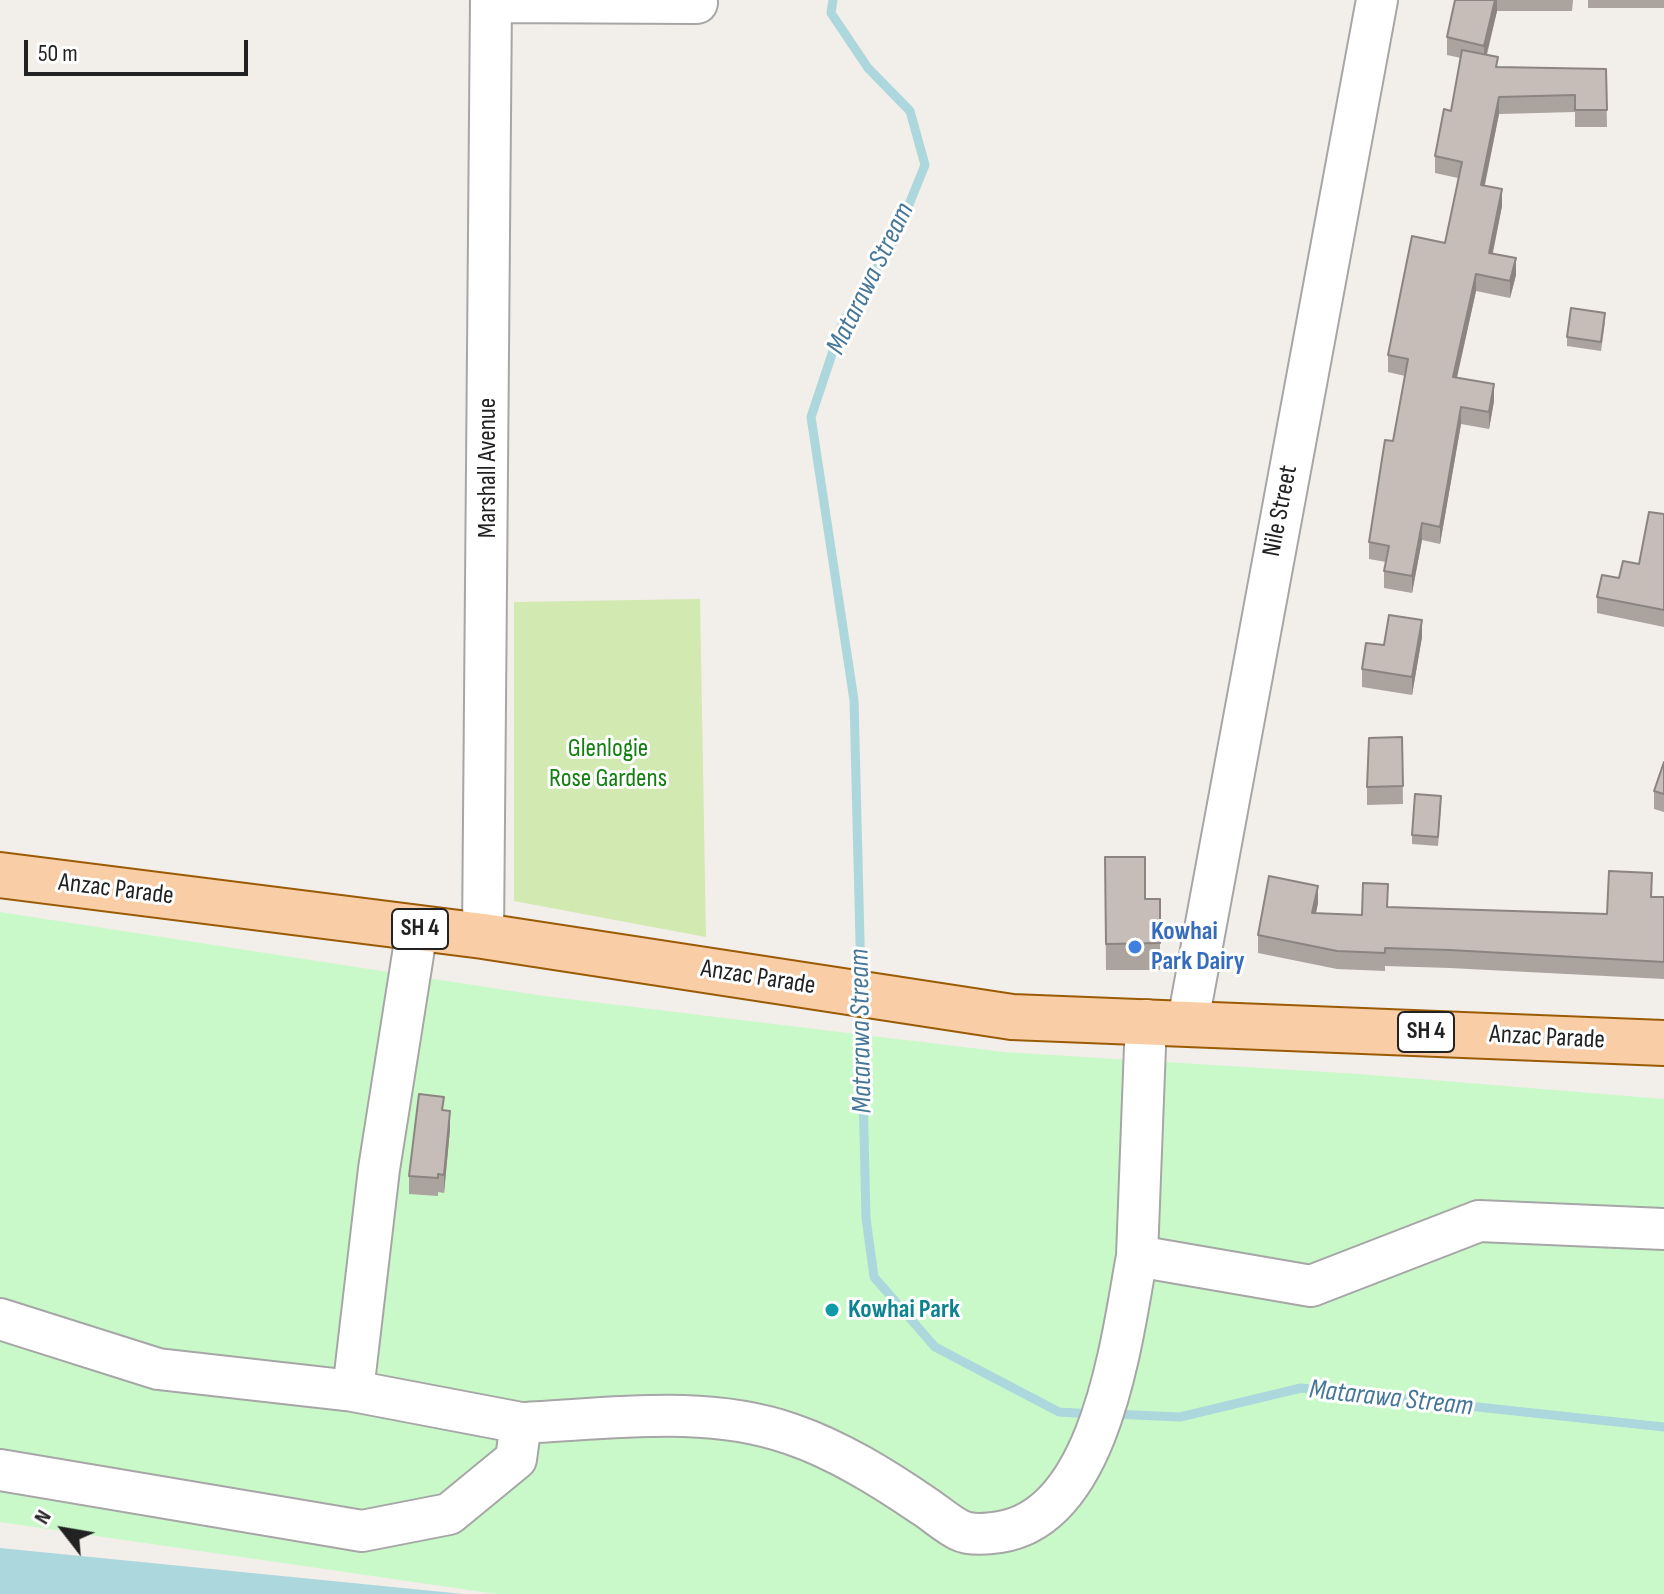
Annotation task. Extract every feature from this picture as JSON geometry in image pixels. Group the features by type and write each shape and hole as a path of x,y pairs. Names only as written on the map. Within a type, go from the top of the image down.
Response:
{"main road":[{"name":"Anzac Parade","path":"0,875 483,936 1012,1017 1664,1043"}],"street":[{"name":"Nile Street","path":"0,1319 158,1369 353,1391 521,1423 681,1416 745,1420 792,1434 834,1452 961,1531 986,1534 1016,1530 1059,1499 1091,1448 1112,1387 1137,1256 1167,1021 1377,0"},
{"path":"491,1 697,3"},
{"name":"Marshall Avenue","path":"483,936 491,1"},
{"path":"353,1391 379,1169 417,929"},
{"path":"1137,1256 1311,1286 1479,1221 1664,1229"},
{"path":"0,1470 362,1531 449,1514 516,1459 521,1423"}],"green space":[{"name":"Glenlogie Rose Gardens","path":"700,599 706,937 514,901 514,602"},
{"name":"Kowhai Park","path":"0,912 544,996 1004,1052 1359,1074 1664,1099 1664,1594 497,1594 0,1522"}],"water":[{"path":"0,1548 463,1594 0,1594"}],"building":[{"path":"1455,0 1495,0 1484,46 1447,37"},
{"path":"1462,50 1498,57 1496,67 1606,69 1607,110 1575,110 1575,95 1499,97 1481,185 1502,189 1489,253 1516,258 1510,281 1476,274 1453,377 1494,384 1489,412 1461,407 1440,527 1422,523 1412,576 1384,571 1389,546 1369,542 1385,440 1393,441 1408,359 1388,355 1412,236 1445,243 1462,162 1435,156 1444,109 1451,111"},
{"path":"1571,308 1605,313 1601,342 1567,337"},
{"path":"1649,512 1664,514 1664,610 1597,597 1602,575 1619,578 1623,561 1639,564"},
{"path":"1389,615 1422,620 1412,677 1362,669 1366,643 1384,645"},
{"path":"1402,737 1403,786 1367,787 1369,738"},
{"path":"1664,762 1664,794 1654,791"},
{"path":"1415,794 1441,796 1438,837 1412,835"},
{"path":"1105,857 1145,857 1145,899 1160,899 1160,943 1106,944"},
{"path":"1609,871 1652,873 1651,897 1664,897 1664,962 1450,950 1385,948 1385,953 1337,951 1258,935 1269,876 1318,886 1312,913 1362,915 1363,883 1388,884 1387,907 1607,914"},
{"path":"419,1094 444,1097 442,1110 450,1111 444,1175 438,1174 438,1178 409,1176"}],"waterway":[{"name":"Matarawa Stream","path":"833,0 831,13 868,68 910,111 925,165 895,239 842,324 811,417 854,700 861,981"},
{"name":"Matarawa Stream","path":"861,1007 866,1218 874,1277 935,1347 1059,1412 1093,1414"},
{"name":"Matarawa Stream","path":"1112,1414 1180,1417 1301,1388 1664,1427"}],"place":[{"name":"Kowhai Park Dairy","path":"1135,947"},
{"name":"Kowhai Park","path":"832,1310"}]}
